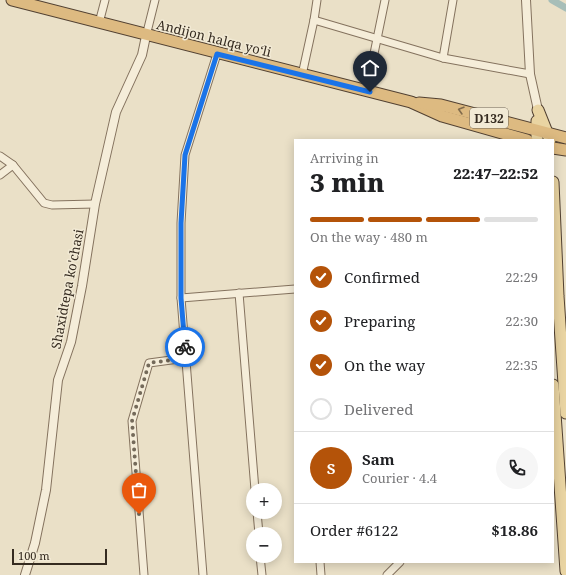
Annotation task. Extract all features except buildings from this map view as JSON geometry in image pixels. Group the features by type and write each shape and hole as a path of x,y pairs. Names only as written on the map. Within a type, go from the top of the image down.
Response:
{"highway":[{"name":"Andijon halqa yo‘li","path":"12,0 35,3 146,36 411,102 442,105 537,135 566,138"},
{"name":"Andijon halqa yo‘li","path":"411,102 442,116 523,139"},
{"path":"554,148 566,150"}],"main road":[{"path":"537,135 538,110"},
{"path":"538,110 549,137"},
{"path":"554,205 558,296 566,413"},
{"path":"554,414 556,472 566,571"}],"street":[{"path":"99,23 105,0"},
{"path":"146,36 155,0"},
{"path":"302,75 317,0"},
{"path":"369,78 385,0"},
{"path":"443,58 453,0"},
{"path":"526,0 530,74 538,110"},
{"path":"314,20 443,58 530,74"},
{"name":"Shaxidtepa ko'chasi","path":"25,575 35,543 46,490 58,380 72,335 82,286 95,204 116,112 142,55 146,36"},
{"path":"203,575 181,298 181,223 185,155 217,54"},
{"path":"0,156 14,165 44,203 52,205 95,204"},
{"path":"0,175 14,165"},
{"path":"181,298 294,289"},
{"path":"239,293 254,483"},
{"path":"144,575 132,421 149,363 186,358"},
{"path":"261,563 262,575"},
{"path":"320,563 321,575"},
{"path":"387,575 399,563"}],"waterway":[{"path":"552,0 566,8"}],"way so far":[{"path":"139,514 132,421 149,363 186,358 185,347"}],"route":[{"path":"185,347 181,298 181,223 185,155 217,54 370,92"}]}
